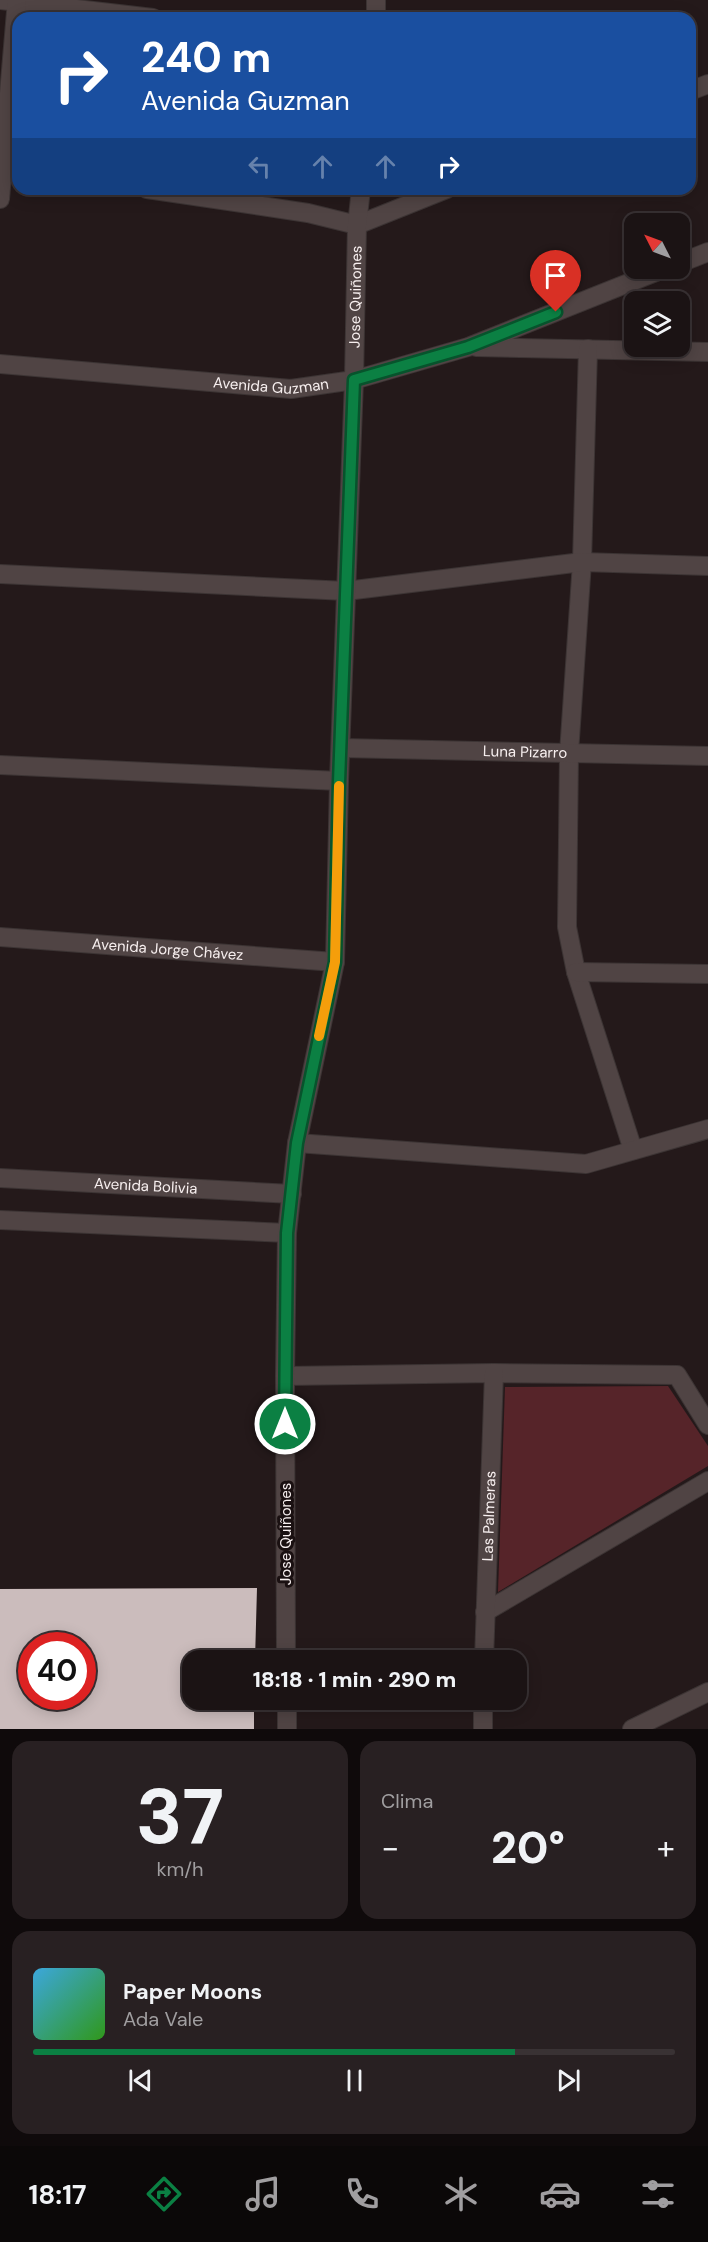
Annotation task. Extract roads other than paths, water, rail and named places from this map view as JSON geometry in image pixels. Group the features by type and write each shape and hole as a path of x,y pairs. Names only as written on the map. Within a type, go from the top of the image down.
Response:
{"street":[{"path":"0,199 7,168 11,0 106,12"},
{"path":"187,195 308,213 357,225 432,195"},
{"name":"Jose Quiñones","path":"286,1650 287,1233 297,1143 335,962 357,225 360,195"},
{"path":"690,259 708,252"},
{"name":"Avenida Guzman","path":"0,364 291,388 354,380 468,347 638,279"},
{"path":"468,347 708,352"},
{"path":"588,349 582,562 569,753 567,927 576,972 633,1150"},
{"path":"0,574 346,591 582,562 708,566"},
{"name":"Luna Pizarro","path":"342,748 708,756"},
{"path":"0,765 339,782"},
{"name":"Avenida Jorge Chávez","path":"0,937 335,962"},
{"path":"576,972 708,974"},
{"path":"297,1143 586,1164 708,1129"},
{"name":"Avenida Bolivia","path":"0,1178 292,1194"},
{"path":"0,1220 287,1233"},
{"path":"285,1376 494,1373 677,1375 708,1425"},
{"name":"Las Palmeras","path":"484,1650 494,1373"},
{"path":"485,1612 708,1481"},
{"path":"632,1729 708,1692"},
{"path":"287,1710 287,1729"},
{"path":"483,1710 483,1729"}]}
